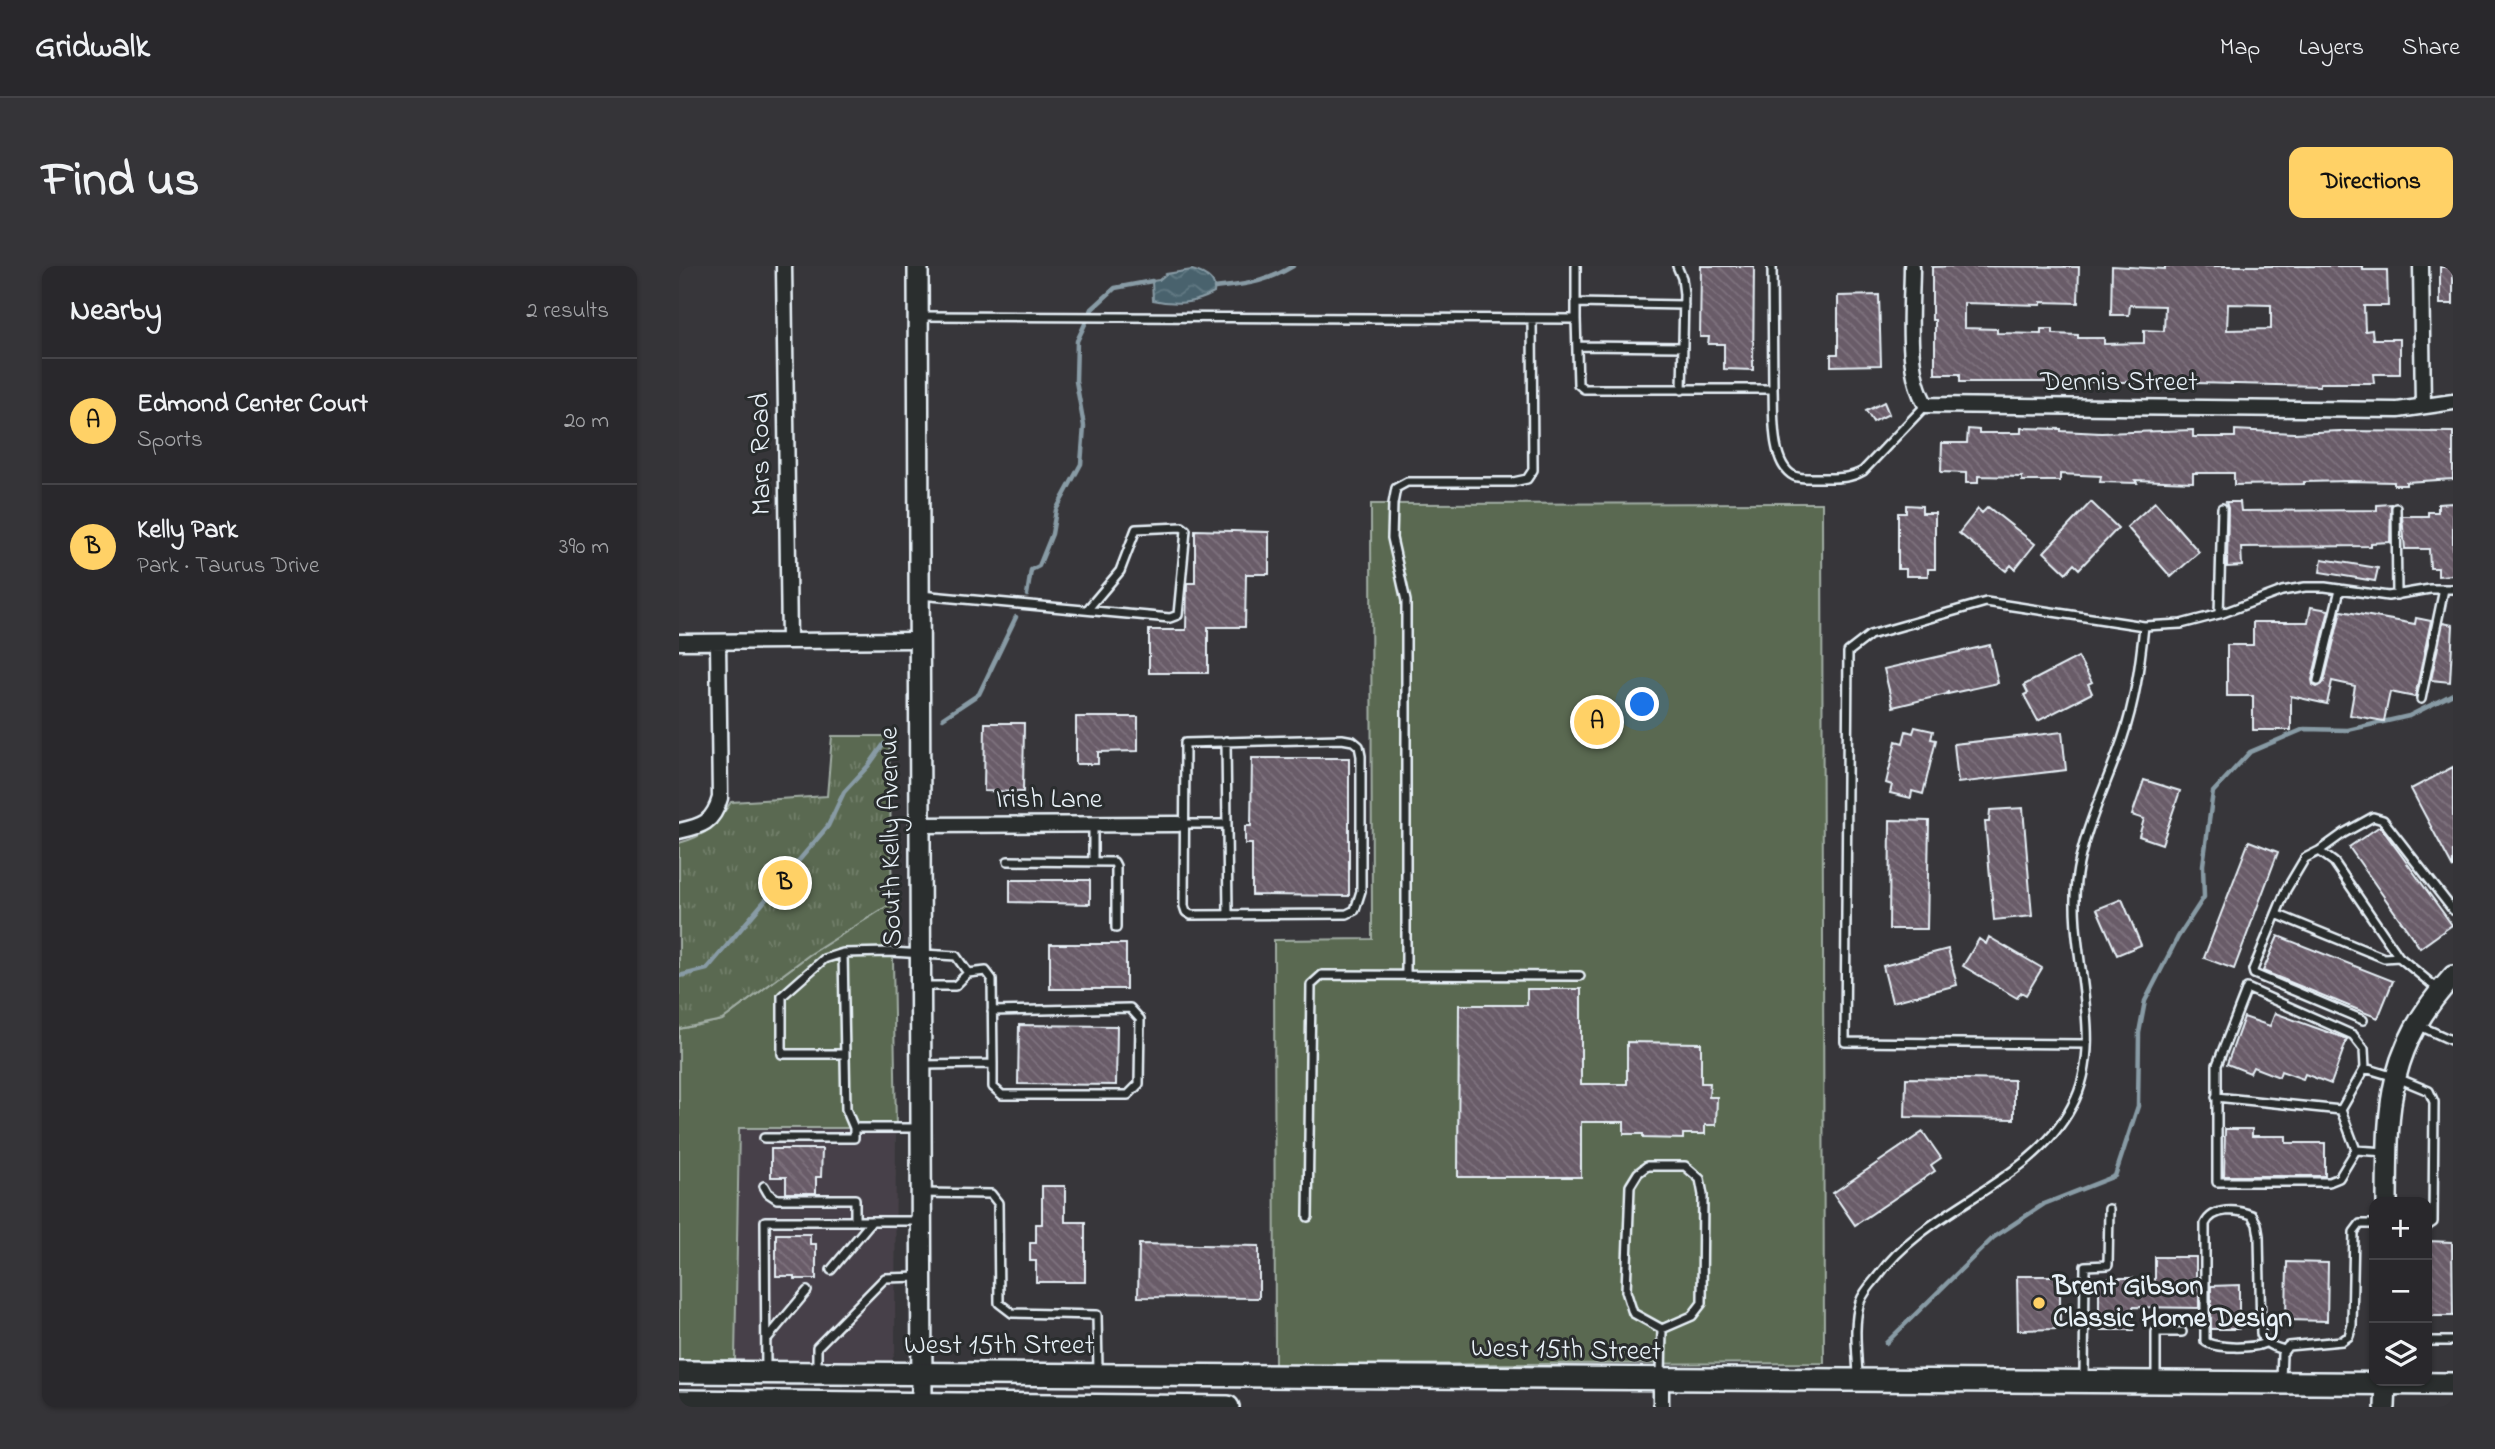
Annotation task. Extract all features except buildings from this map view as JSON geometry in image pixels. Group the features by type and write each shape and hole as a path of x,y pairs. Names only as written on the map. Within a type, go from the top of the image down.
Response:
{"main road":[{"name":"South Kelly Avenue","path":"918,266 922,1405"},
{"path":"2387,1197 2388,1117 2404,1048 2416,1024 2439,990 2453,975"},
{"name":"West 15th Street","path":"679,1372 2369,1382"},
{"name":"West 15th Street","path":"2432,1383 2453,1384"},
{"path":"2385,1407 2386,1386"},
{"name":"West 15th Street","path":"679,1401 1229,1407"}],"street":[{"name":"Mars Road","path":"784,266 789,640"},
{"path":"1912,266 1912,370 1917,391 1926,405"},
{"path":"2421,266 2423,406"},
{"name":"Dennis Street","path":"1926,405 2398,410 2453,402"},
{"path":"679,642 918,640"},
{"path":"679,831 702,826 716,812 720,798 718,642"},
{"name":"Irish Lane","path":"919,825 1181,824"},
{"path":"1661,1380 1661,1407"}],"lane":[{"path":"1576,266 1578,384 1584,389 1773,389"},
{"path":"1677,266 1682,278 1684,305 1682,390"},
{"path":"1772,266 1776,452 1783,466 1793,476 1851,478 1863,471 1926,405"},
{"path":"1576,303 1684,305"},
{"path":"918,316 1576,319"},
{"path":"1406,974 1406,601 1392,538 1393,503 1396,488 1407,482 1513,482 1527,479 1533,470 1532,319"},
{"path":"1577,346 1683,347"},
{"path":"2219,614 2222,508"},
{"path":"2396,508 2397,594"},
{"path":"918,595 1170,618 1178,615 1186,530 1182,527 1136,529 1120,571 1087,610"},
{"path":"2086,1044 1845,1042 1849,652 1870,635 1986,602 2144,626 2181,624 2219,614 2282,591 2305,587 2388,596 2449,589 2421,699"},
{"path":"2318,681 2340,589"},
{"path":"1858,1380 1857,1328 1860,1300 1887,1264 1935,1220 2015,1168 2052,1137 2073,1106 2085,1075 2087,1030 2075,919 2076,880 2083,848 2123,737 2137,686 2144,626"},
{"path":"1342,739 1353,741 1359,746 1361,891 1360,902 1355,910 1347,914 1191,915 1186,912 1181,824 1185,743 1226,741 1342,739"},
{"path":"1226,741 1228,914"},
{"path":"2363,1020 2254,974 2253,967 2286,890 2305,858 2373,817 2383,820 2453,910"},
{"path":"1093,824 1093,862"},
{"path":"1181,824 1227,824"},
{"path":"2319,851 2334,862 2399,957 2439,990"},
{"path":"1007,861 1116,864 1116,928"},
{"path":"2276,914 2384,958 2399,957"},
{"path":"764,1138 854,1138 854,1128 846,1110 842,953"},
{"path":"845,1054 782,1054 782,996 824,959 842,953 955,956 968,973"},
{"path":"921,986 955,986 968,973 986,971 992,979 992,1011 993,1087 1002,1095 1128,1095 1139,1084 1140,1019 1130,1008 992,1011"},
{"path":"1308,1217 1311,985 1322,975 1580,976"},
{"path":"2341,1111 2365,1068 2364,1049 2353,1035 2247,988 2217,1065 2217,1182 2329,1182 2339,1178 2356,1150"},
{"path":"2416,1024 2453,1041"},
{"path":"922,1065 993,1065"},
{"path":"2365,1068 2429,1091 2434,1102 2432,1223"},
{"path":"2217,1097 2341,1111"},
{"path":"2341,1111 2356,1150"},
{"path":"854,1128 922,1128"},
{"path":"2356,1150 2387,1152"},
{"path":"1647,1166 1685,1166 1700,1179 1703,1195 1702,1303 1692,1316 1662,1329 1633,1313 1626,1291 1630,1186 1638,1173 1647,1166"},
{"path":"764,1186 768,1193 777,1199 855,1199 855,1221"},
{"path":"922,1193 991,1194 998,1203 999,1303 1012,1313 1097,1315 1098,1374"},
{"path":"2084,1381 2085,1266 2108,1265 2109,1209"},
{"path":"2266,1342 2261,1346 2235,1347 2209,1345 2205,1341 2205,1224 2209,1216 2217,1212 2242,1212 2252,1215 2257,1224 2261,1334 2266,1342 2284,1350"},
{"path":"766,1373 765,1221 922,1221"},
{"path":"831,1270 872,1221"},
{"path":"2281,1383 2282,1354 2288,1346 2342,1341 2349,1336 2352,1325 2354,1232 2360,1224 2369,1224"},
{"path":"817,1374 817,1347 885,1278 922,1277"},
{"path":"766,1340 807,1291"},
{"path":"1661,1380 1662,1329"},
{"path":"2156,1382 2156,1332 2182,1332"},
{"path":"2432,1341 2453,1341"}],"shaded area":[{"path":"739,1127 896,1128 895,1352 892,1360 735,1360"}],"green space":[{"path":"1822,503 1824,1363 1275,1365 1274,940 1372,939 1371,504"},
{"path":"832,736 889,736 892,903 809,955 722,1020 679,1029 679,843 710,828 731,802 827,796"},
{"path":"892,903 896,1128 739,1128 735,1360 679,1360 679,1029 722,1020 809,955"}],"water":[{"path":"1192,270 1211,280 1214,293 1184,302 1153,300 1152,281 1159,280 1166,274"}],"waterway":[{"path":"1215,288 1264,279 1293,266"},
{"path":"1027,595 1031,570 1039,566 1052,534 1056,510 1081,464 1084,426 1076,381 1077,341 1092,309 1115,288 1152,281"},
{"path":"943,718 979,694 1016,617"},
{"path":"1886,1343 1994,1237 2044,1204 2115,1176 2138,1106 2139,1033 2145,1001 2178,937 2204,897 2203,865 2213,792 2250,752 2304,729 2348,730 2409,716 2453,694"},
{"path":"679,976 707,969 828,826 844,792 884,744"}],"place":[{"name":"Edmond Center Court","path":"1597,722"},
{"name":"Kelly Park","path":"785,883"},
{"name":"Brent Gibson Classic Home Design","path":"2039,1303"}]}
